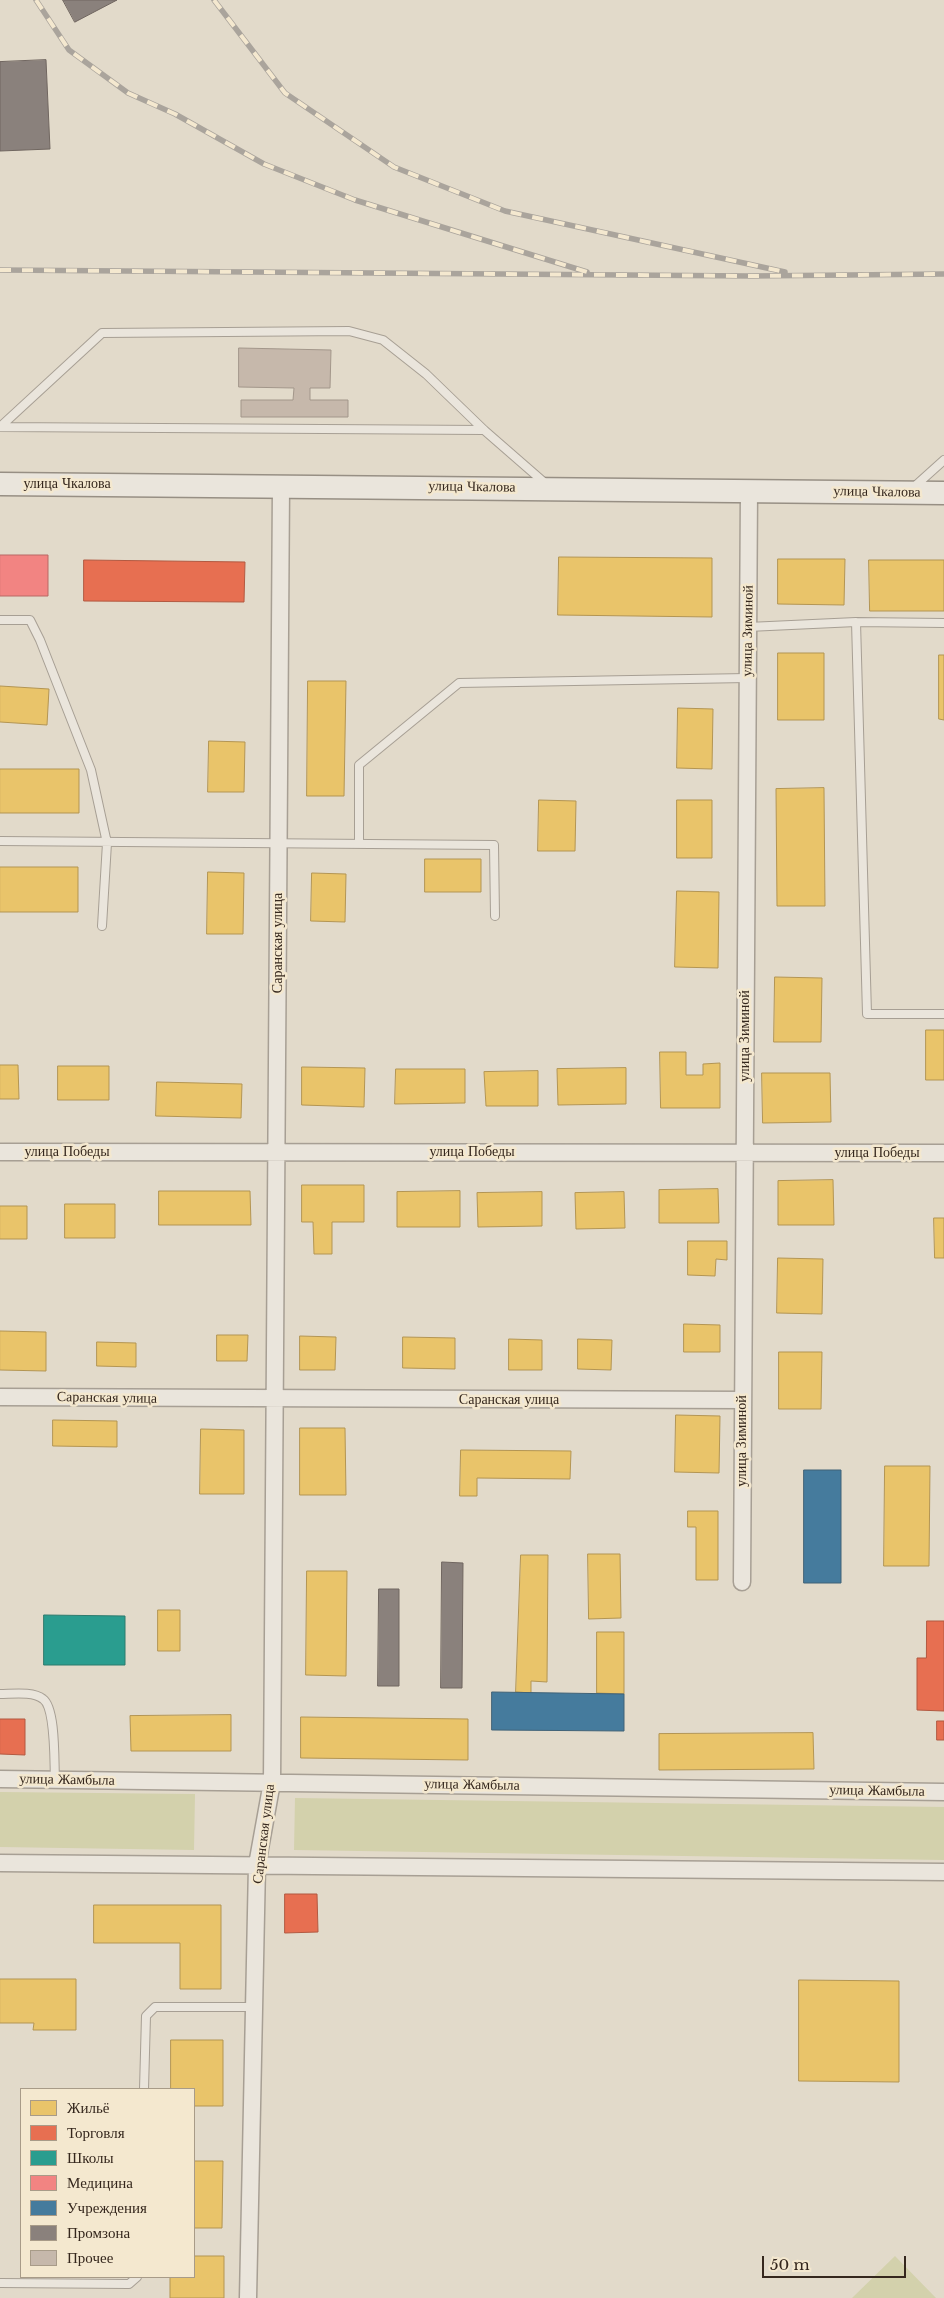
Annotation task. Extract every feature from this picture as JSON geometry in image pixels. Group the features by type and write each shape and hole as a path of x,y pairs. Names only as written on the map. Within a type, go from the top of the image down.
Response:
{"main road":[{"name":"улица Чкалова","path":"0,484 944,493"}],"street":[{"name":"Саранская улица","path":"248,2298 257,1865 272,1782 282,486"},
{"name":"улица Зиминой","path":"742,1582 749,490"},
{"name":"улица Победы","path":"0,1152 944,1153"},
{"name":"Саранская улица","path":"0,1398 743,1400"},
{"name":"улица Жамбыла","path":"0,1779 944,1792"},
{"path":"0,1863 944,1872"}],"lane":[{"path":"0,427 102,333 349,331 383,340 426,374 484,430 552,488"},
{"path":"0,427 484,430"},
{"path":"908,492 944,460"},
{"path":"0,620 30,620 40,640 91,770 107,843 102,926"},
{"path":"748,627 856,622 944,623"},
{"path":"856,622 867,1014 944,1014"},
{"path":"359,844 358,765 459,683 747,678"},
{"path":"0,841 494,845 495,916"},
{"path":"0,1694 33,1695 44,1699 50,1710 55,1779"},
{"path":"144,2088 146,2016 150,2010 155,2007 254,2008"},
{"path":"0,2283 129,2284 136,2278"}],"shaded area":[{"path":"0,1792 195,1794 194,1850 0,1847"},
{"path":"295,1798 944,1807 944,1860 294,1850"},
{"path":"895,2256 936,2298 852,2298"}],"building: Жильё":[{"path":"559,557 712,558 712,617 558,615"},
{"path":"778,559 845,559 844,605 778,604"},
{"path":"869,560 944,560 944,611 870,611"},
{"path":"778,653 824,653 824,720 778,720"},
{"path":"939,655 944,655 944,720 939,719"},
{"path":"308,681 346,681 344,796 307,796"},
{"path":"0,686 49,689 47,725 0,722"},
{"path":"678,708 713,709 712,769 677,768"},
{"path":"209,741 245,742 244,792 208,792"},
{"path":"0,769 79,769 79,813 0,813"},
{"path":"824,788 825,906 777,906 776,789"},
{"path":"539,800 576,801 575,851 538,851"},
{"path":"677,800 712,800 712,858 677,858"},
{"path":"425,859 481,859 481,892 425,892"},
{"path":"0,867 78,867 78,912 0,912"},
{"path":"208,872 244,873 243,934 207,934"},
{"path":"312,873 346,874 345,922 311,921"},
{"path":"677,891 719,892 718,968 675,967"},
{"path":"775,977 822,978 821,1042 774,1042"},
{"path":"926,1030 944,1030 944,1080 926,1080"},
{"path":"660,1052 686,1052 686,1075 703,1075 703,1064 720,1063 720,1108 661,1108"},
{"path":"0,1065 18,1065 19,1099 0,1099"},
{"path":"58,1066 109,1066 109,1100 58,1100"},
{"path":"302,1067 365,1068 364,1107 302,1105"},
{"path":"626,1068 626,1104 558,1105 557,1069"},
{"path":"396,1069 465,1069 465,1103 395,1104"},
{"path":"538,1071 538,1106 486,1106 484,1072"},
{"path":"762,1073 830,1073 831,1122 763,1123"},
{"path":"157,1082 242,1084 241,1118 156,1116"},
{"path":"833,1180 834,1225 778,1225 778,1181"},
{"path":"302,1185 364,1185 364,1222 332,1222 332,1254 314,1254 313,1222 302,1222"},
{"path":"718,1189 719,1223 659,1223 659,1190"},
{"path":"159,1191 250,1191 251,1225 159,1225"},
{"path":"460,1191 460,1227 397,1227 397,1192"},
{"path":"542,1192 542,1226 478,1227 477,1193"},
{"path":"624,1192 625,1228 576,1229 575,1193"},
{"path":"65,1204 115,1204 115,1238 65,1238"},
{"path":"0,1206 27,1206 27,1239 0,1239"},
{"path":"934,1218 944,1218 944,1258 935,1258"},
{"path":"688,1241 727,1241 727,1260 716,1259 715,1276 688,1275"},
{"path":"778,1258 823,1259 822,1314 777,1313"},
{"path":"684,1324 720,1325 720,1352 684,1352"},
{"path":"0,1331 46,1332 46,1371 0,1370"},
{"path":"217,1335 248,1335 247,1361 217,1361"},
{"path":"300,1336 336,1337 335,1370 300,1370"},
{"path":"403,1337 455,1338 455,1369 403,1368"},
{"path":"509,1339 542,1340 542,1370 509,1370"},
{"path":"578,1339 612,1340 611,1370 578,1369"},
{"path":"97,1342 136,1343 136,1367 97,1366"},
{"path":"779,1352 822,1352 821,1409 779,1409"},
{"path":"676,1415 720,1416 719,1473 675,1472"},
{"path":"53,1420 117,1421 117,1447 53,1446"},
{"path":"300,1428 345,1428 346,1495 300,1495"},
{"path":"201,1429 244,1430 244,1494 200,1494"},
{"path":"461,1450 571,1451 570,1479 477,1478 477,1496 460,1496"},
{"path":"885,1466 930,1466 929,1566 884,1566"},
{"path":"688,1511 718,1511 718,1580 696,1580 696,1527 688,1527"},
{"path":"588,1554 620,1554 621,1618 589,1619"},
{"path":"521,1555 548,1555 547,1682 531,1681 531,1693 516,1692"},
{"path":"307,1571 347,1571 346,1676 306,1675"},
{"path":"158,1610 180,1610 180,1651 158,1651"},
{"path":"597,1632 624,1632 624,1694 597,1693"},
{"path":"231,1715 231,1751 131,1751 130,1716"},
{"path":"301,1717 468,1719 468,1760 301,1758"},
{"path":"813,1733 814,1769 659,1770 659,1734"},
{"path":"94,1905 221,1905 221,1989 180,1989 180,1943 94,1943"},
{"path":"0,1979 76,1979 76,2030 33,2030 34,2023 0,2023"},
{"path":"799,1980 899,1981 899,2082 799,2081"},
{"path":"171,2040 223,2040 223,2106 195,2106 195,2088 171,2088"},
{"path":"195,2161 223,2161 222,2228 195,2228"},
{"path":"195,2256 224,2256 224,2298 170,2298 170,2278 195,2278"}],"building: Торговля":[{"path":"84,560 245,562 244,602 84,601"},
{"path":"927,1621 944,1621 944,1711 917,1710 917,1658 926,1658"},
{"path":"0,1719 25,1719 25,1755 0,1754"},
{"path":"937,1721 944,1721 944,1740 937,1740"},
{"path":"285,1894 317,1894 318,1932 285,1933"}],"building: Школы":[{"path":"44,1615 125,1616 125,1665 44,1665"}],"building: Медицина":[{"path":"0,555 48,555 48,596 0,596"}],"building: Учреждения":[{"path":"804,1470 841,1470 841,1583 804,1583"},
{"path":"492,1692 624,1694 624,1731 492,1730"}],"building: Промзона":[{"path":"63,0 117,0 75,22"},
{"path":"46,60 50,149 0,151 0,62"},
{"path":"442,1562 463,1563 462,1688 441,1688"},
{"path":"379,1589 399,1589 399,1686 378,1686"}],"building: Прочее":[{"path":"239,348 331,350 330,388 310,388 310,400 348,400 348,417 241,417 241,400 293,400 294,388 239,387"}],"railway":[{"path":"36,0 69,50 128,93 175,114 264,164 355,200 587,272"},
{"path":"214,0 285,93 394,167 505,211 785,272"},
{"path":"0,270 751,276 944,274"}]}
